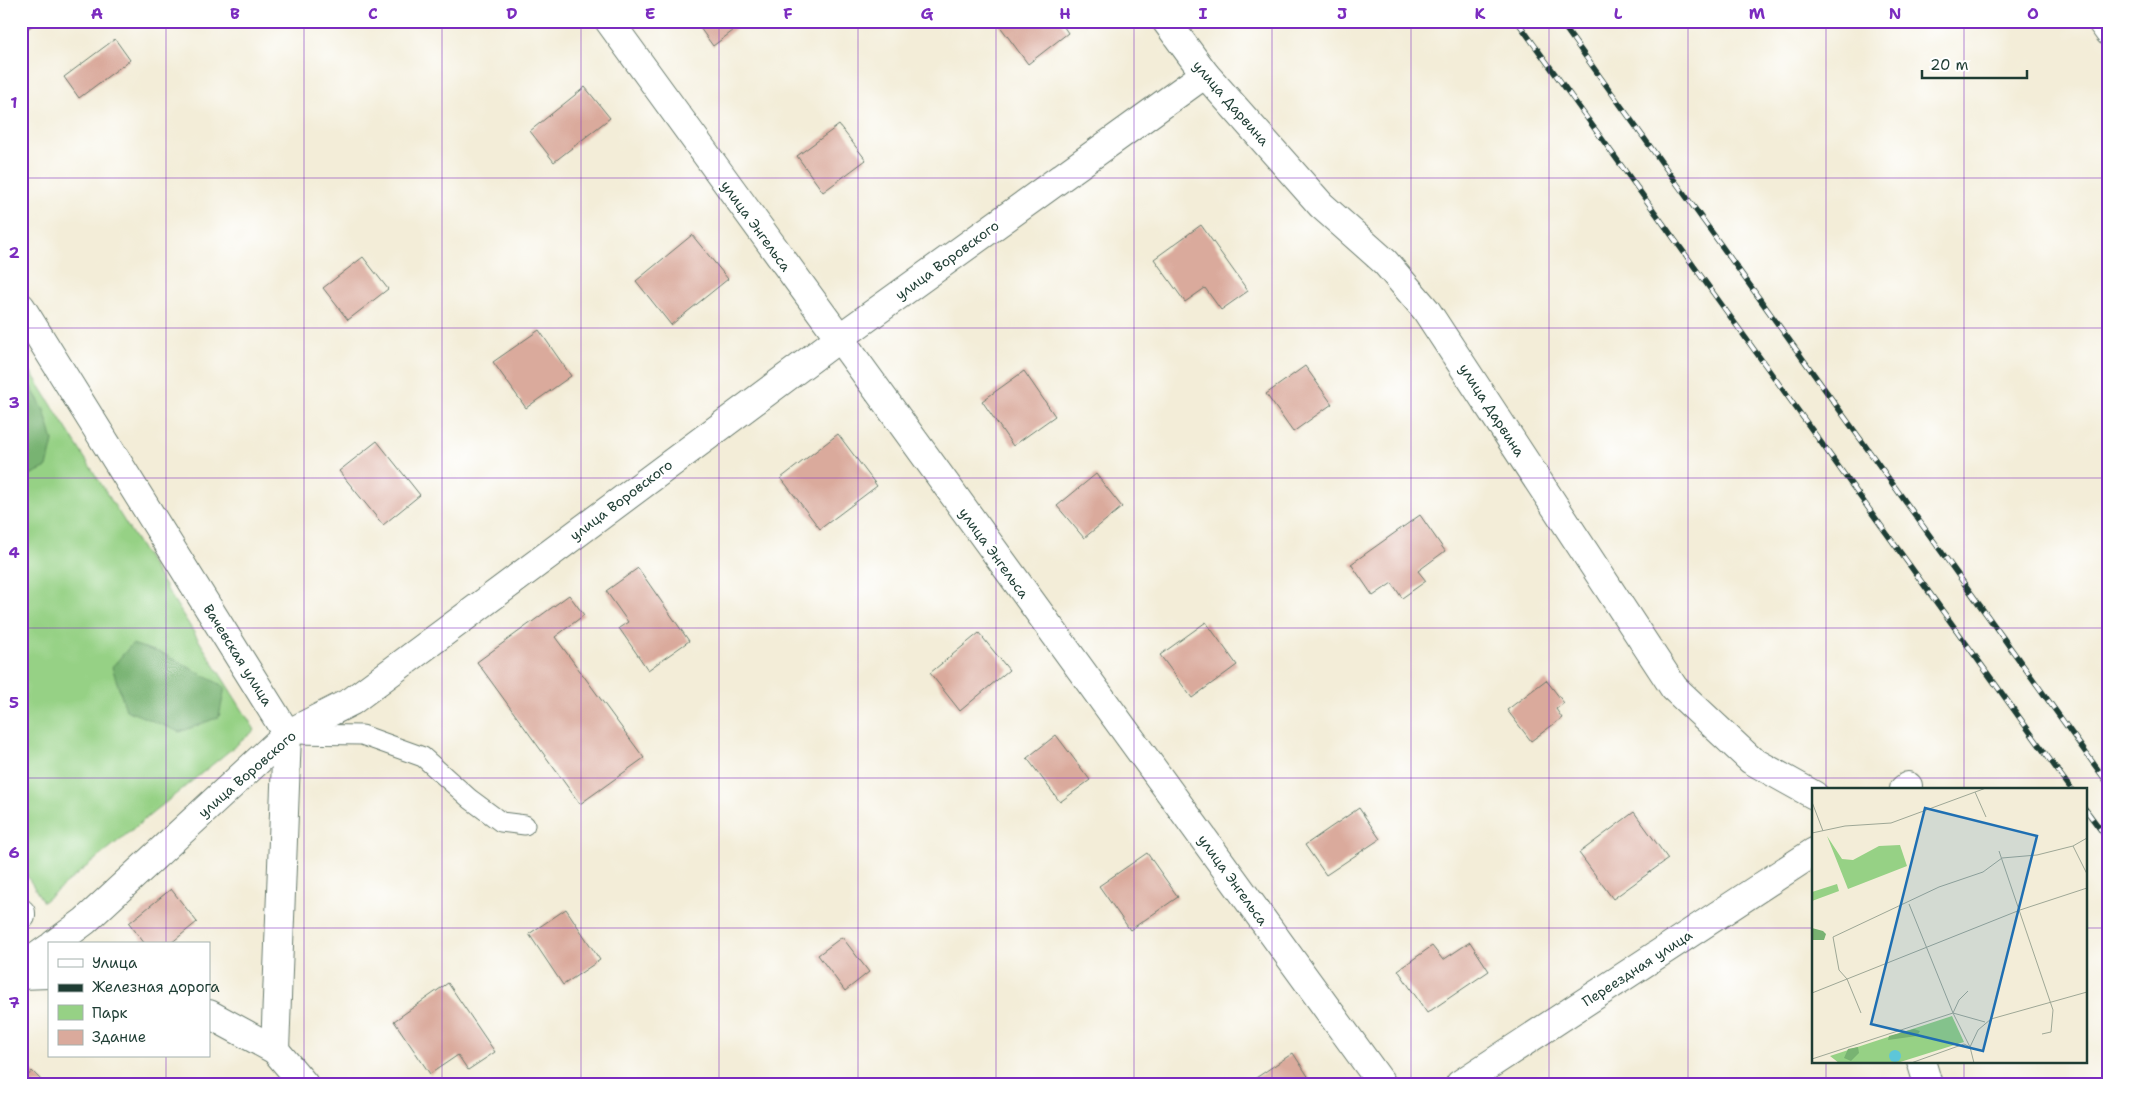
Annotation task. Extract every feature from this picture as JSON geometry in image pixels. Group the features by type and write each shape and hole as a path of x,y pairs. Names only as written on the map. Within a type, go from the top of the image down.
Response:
{"street":[{"name":"улица Энгельса","path":"609,21 1382,1084"},
{"name":"улица Дарвина","path":"1166,21 1205,74 1321,205 1385,262 1426,310 1674,688 1751,760 1812,794"},
{"path":"2101,21 2109,32"},
{"name":"улица Воровского","path":"57,942 85,921 288,734 352,700 838,338 1205,74"},
{"name":"Вачевская улица","path":"21,307 288,734"},
{"path":"275,1050 288,734"},
{"name":"Переездная улица","path":"1460,1084 1812,853"},
{"path":"21,968 48,949"},
{"path":"21,975 48,974"},
{"path":"210,1015 275,1050 304,1084"},
{"path":"1921,1062 1928,1084"}],"lane":[{"path":"288,734 362,736 423,757 501,822 525,825"}],"green space":[{"path":"21,356 255,730 43,902 21,866"},
{"path":"21,370 44,410 53,441 47,467 23,478"},
{"path":"132,644 164,654 225,687 219,717 180,732 126,710 112,667"}],"building":[{"path":"21,21 39,21 21,33"},
{"path":"695,21 746,21 713,46"},
{"path":"1005,21 1060,21 1068,33 1028,64 999,25"},
{"path":"115,39 130,60 79,98 64,77"},
{"path":"585,87 610,118 554,162 530,131"},
{"path":"839,125 866,160 823,192 797,156"},
{"path":"1201,225 1248,291 1221,310 1205,288 1185,302 1154,259"},
{"path":"692,235 728,279 671,325 636,281"},
{"path":"363,257 388,289 348,320 323,288"},
{"path":"539,330 571,376 526,408 493,362"},
{"path":"1305,366 1332,404 1293,432 1266,394"},
{"path":"1024,371 1055,416 1013,446 982,401"},
{"path":"838,434 877,486 820,529 781,478"},
{"path":"377,441 420,495 383,525 339,471"},
{"path":"1096,474 1122,507 1084,538 1057,506"},
{"path":"1420,515 1445,551 1418,571 1426,581 1402,598 1392,583 1373,596 1351,564"},
{"path":"638,568 689,641 648,670 619,628 628,622 606,591"},
{"path":"569,595 584,615 555,637 644,758 580,804 477,662"},
{"path":"1206,622 1237,665 1192,698 1160,655"},
{"path":"979,633 1009,670 960,711 930,673"},
{"path":"1546,680 1564,703 1556,709 1562,718 1531,741 1507,710"},
{"path":"1056,735 1090,780 1060,802 1027,758"},
{"path":"1359,808 1380,839 1326,875 1305,845"},
{"path":"1634,812 1668,859 1613,899 1579,853"},
{"path":"1147,853 1178,897 1130,930 1099,886"},
{"path":"171,889 197,922 172,942 143,942 129,923"},
{"path":"566,909 600,960 563,985 529,934"},
{"path":"842,937 869,972 845,991 818,955"},
{"path":"1470,942 1489,971 1427,1013 1398,970 1432,946 1443,960"},
{"path":"448,983 495,1052 468,1070 458,1055 430,1074 394,1021"},
{"path":"1293,1053 1313,1084 1247,1084"},
{"path":"32,1071 45,1084 21,1084"}],"railway":[{"path":"1517,21 2070,788"},
{"path":"1560,21 2109,785"},
{"path":"2088,813 2109,841"}]}
